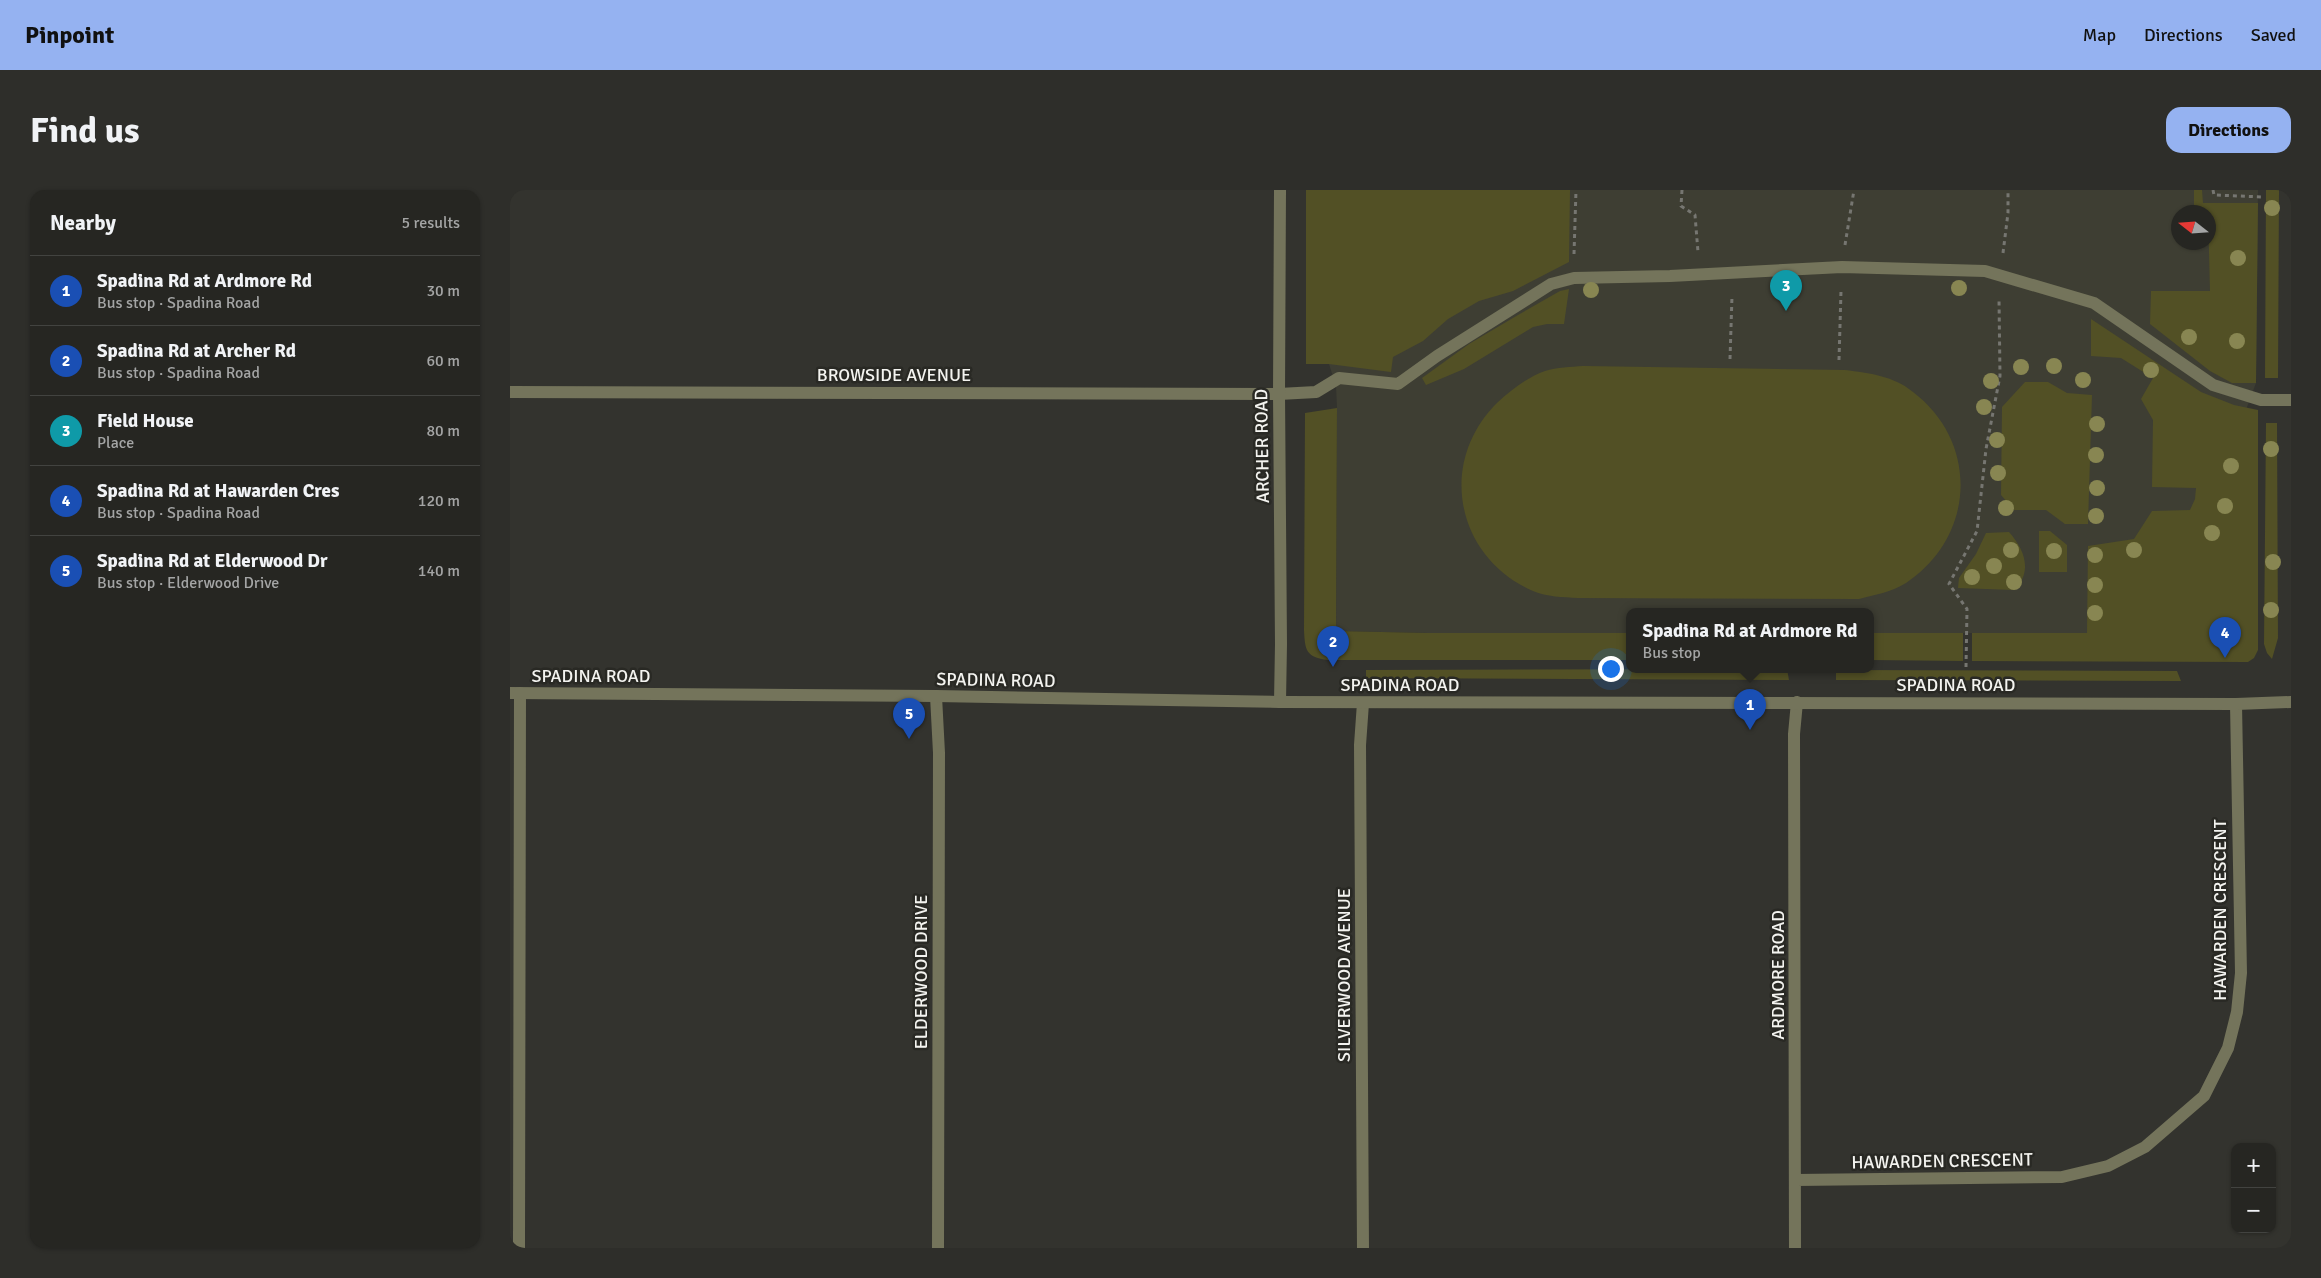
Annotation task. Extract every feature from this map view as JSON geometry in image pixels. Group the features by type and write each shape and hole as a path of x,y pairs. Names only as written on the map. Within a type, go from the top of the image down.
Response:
{"street":[{"name":"ARCHER ROAD","path":"1280,190 1278,394 1280,702"},
{"name":"BROWSIDE AVENUE","path":"510,392 1278,394 1316,392 1339,378 1398,384 1437,356 1528,297 1551,284 1574,278 1670,276 1842,267 1985,271 2094,303 2213,385 2261,400 2291,400"},
{"name":"SPADINA ROAD","path":"515,693 936,696 1363,703 2236,704 2291,702"},
{"path":"515,693 519,1248"},
{"name":"ELDERWOOD DRIVE","path":"936,696 939,752 938,1248"},
{"name":"ARDMORE ROAD","path":"1795,1248 1794,734 1797,702"},
{"name":"SILVERWOOD AVENUE","path":"1363,703 1360,755 1363,1248"},
{"name":"HAWARDEN CRESCENT","path":"1796,1180 2062,1177 2108,1166 2146,1147 2204,1096 2228,1048 2237,1012 2241,973 2236,704"}],"path":[{"path":"1574,278 1576,190"},
{"path":"1682,190 1682,206 1695,215 1698,243"},
{"path":"1842,267 1854,190"},
{"path":"2000,276 2008,213 2008,190"},
{"path":"2214,190 2214,196 2263,197"},
{"path":"1730,359 1732,289"},
{"path":"1839,360 1841,290"},
{"path":"1966,667 1967,609 1949,584 1977,532 1986,448 2000,376 2000,294"}],"shaded area":[{"path":"1306,190 1570,190 1569,262 1513,291 1479,301 1448,319 1423,341 1393,357 1391,372 1329,364 1306,364"},
{"path":"1340,190 2258,190 2256,383 2247,407 2243,604 2087,633 1874,633 1874,608 1626,608 1626,633 1336,631 1336,386 1329,364 1330,213"},
{"path":"2194,190 2202,190 2203,203 2258,203 2256,383 2232,383 2210,371 2150,324 2151,291 2210,291 2209,250 2216,250 2216,205 2194,205"},
{"path":"2266,190 2279,190 2278,378 2265,378"},
{"path":"1569,289 1564,324 1547,324 1533,327 1464,369 1426,385 1422,378 1469,344 1560,291"},
{"path":"2091,319 2201,392 2234,405 2258,410 2258,650 2254,658 2248,662 1972,661 1972,633 2087,633 2088,546 2134,539 2152,511 2190,510 2195,499 2196,488 2152,487 2153,420 2141,399 2153,378 2121,358 2091,356"},
{"path":"1583,366 1845,370 1872,374 1898,382 1913,392 1935,413 1950,437 1958,463 1960,489 1956,516 1946,541 1929,564 1906,583 1889,591 1859,599 1578,598 1549,596 1533,591 1507,576 1486,555 1472,532 1463,506 1462,479 1467,452 1479,426 1498,402 1514,388 1545,371"},
{"path":"2025,382 2048,382 2067,393 2092,395 2088,524 2065,524 2046,510 2014,510 2001,495 2002,407"},
{"path":"1337,408 1336,631 1626,633 1626,660 1328,660 1311,655 1306,648 1304,630 1305,413"},
{"path":"2266,423 2277,423 2278,638 2272,659 2267,653 2264,644"},
{"path":"2039,531 2050,531 2067,545 2067,572 2039,572"},
{"path":"2009,532 2019,546 2025,561 2023,576 2014,590 1958,588 1959,578 1976,554 1986,533"},
{"path":"1874,633 1963,633 1963,661 1874,660"},
{"path":"1626,669 1626,673 1788,673 1789,680 1366,678 1366,670"},
{"path":"1874,670 2177,671 2181,681 1836,680 1836,673 1874,673"}],"place":[{"name":"Field House","path":"1786,311"},
{"name":"Spadina Rd at Hawarden Cres","path":"2225,658"},
{"name":"Spadina Rd at Archer Rd","path":"1333,667"},
{"name":"Spadina Rd at Ardmore Rd","path":"1750,730"},
{"name":"Spadina Rd at Elderwood Dr","path":"909,739"}]}
